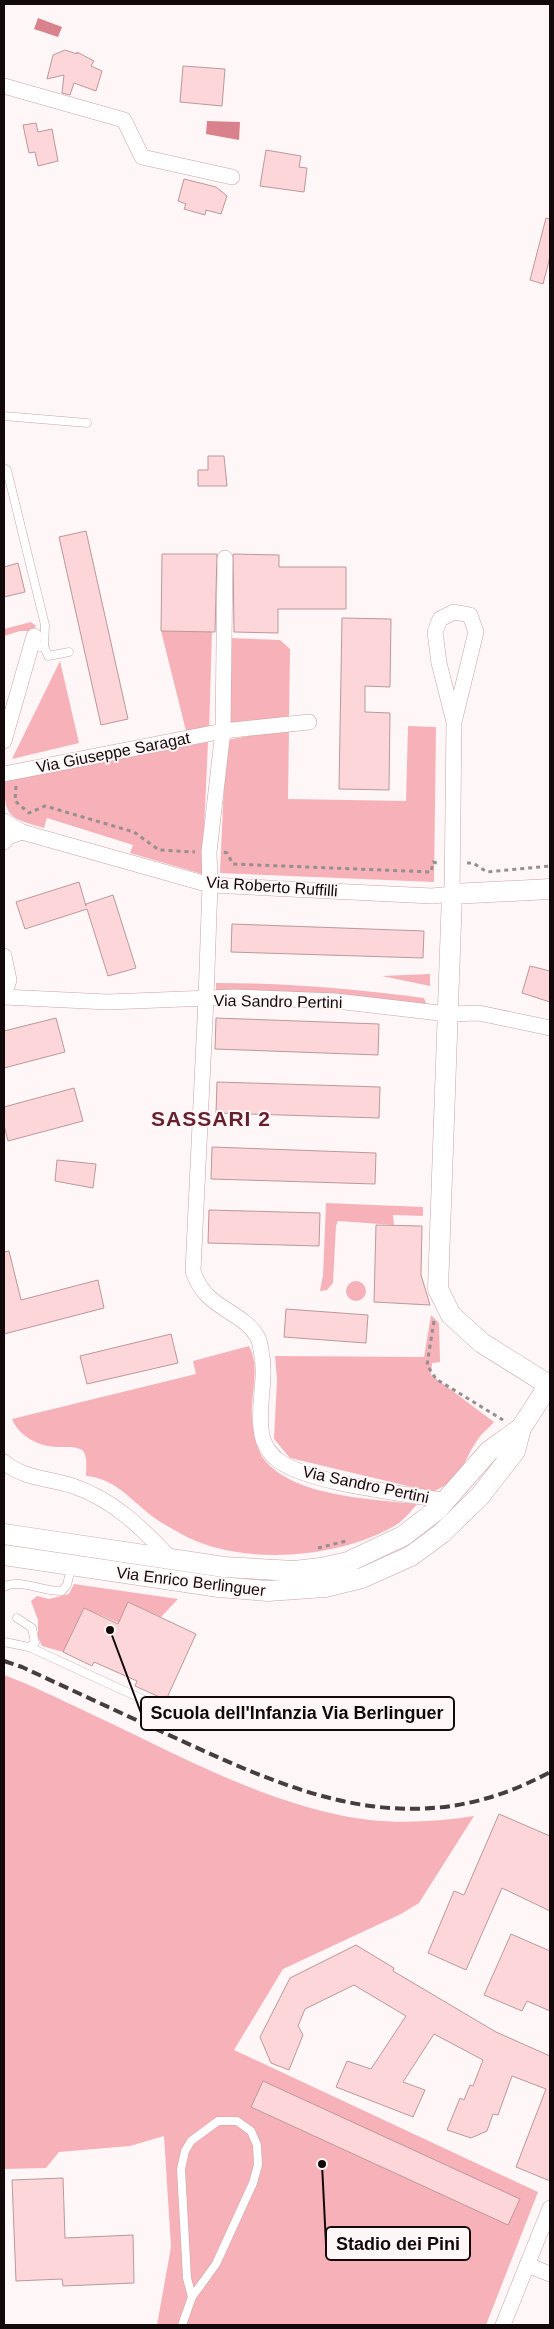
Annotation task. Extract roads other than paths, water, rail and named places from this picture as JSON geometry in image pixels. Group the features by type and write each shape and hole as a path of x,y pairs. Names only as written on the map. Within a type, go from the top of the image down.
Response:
{"street":[{"path":"4,86 124,120 142,157 232,177"},
{"path":"4,956 9,980 4,997 108,1002 206,998 210,885 209,852 223,731 225,558"},
{"path":"454,722 439,663 435,632 440,618 454,612 470,615 476,632 454,722 452,863 445,895 448,1014 479,1013 550,1028"},
{"path":"4,741 36,643"},
{"name":"Via Giuseppe Saragat","path":"4,774 223,731 309,722"},
{"name":"Via Roberto Ruffilli","path":"4,821 22,832 210,885 445,895 550,889"},
{"path":"4,842 8,837 22,832"},
{"name":"Via Sandro Pertini","path":"446,1501 313,1476 280,1461 264,1443 261,1429 264,1365 258,1339 245,1324 210,1298 201,1288 194,1271 206,998 263,997 336,1000 448,1014"},
{"name":"Via Enrico Berlinguer","path":"4,1534 234,1568 294,1571 321,1568 348,1562 403,1536 446,1501 488,1451 520,1428 549,1384 482,1342 450,1315 438,1289 448,1014"},
{"name":"Via Enrico Berlinguer","path":"4,1555 67,1566 260,1591 325,1587 362,1578 411,1556 442,1533 480,1496 518,1452 520,1428"},
{"path":"4,1462 26,1475 72,1486 111,1502 171,1559"},
{"path":"502,2325 550,2208"},
{"path":"527,2265 550,2274"}],"lane":[{"path":"4,416 87,423"},
{"path":"4,468 7,470 45,625 36,643 48,656 69,652"},
{"path":"4,1587 20,1584 34,1586 48,1592 62,1591 67,1585 70,1572 67,1566"},
{"path":"17,1618 32,1628 35,1643 29,1647"},
{"path":"4,1642 29,1647 166,1710"},
{"path":"182,2325 192,2297 216,2264 253,2183 258,2165 257,2145 251,2131 237,2121 218,2121 191,2141 181,2169 186,2278 192,2297"}],"railway":[{"path":"4,1661 22,1667 226,1761 272,1780 317,1795 362,1805 408,1809 454,1806 501,1794 550,1772"}],"place":[{"name":"Scuola dell'Infanzia Via Berlinguer","path":"110,1630"},
{"name":"Stadio dei Pini","path":"322,2164"}],"district":[{"name":"SASSARI 2","path":"211,1119"}]}
